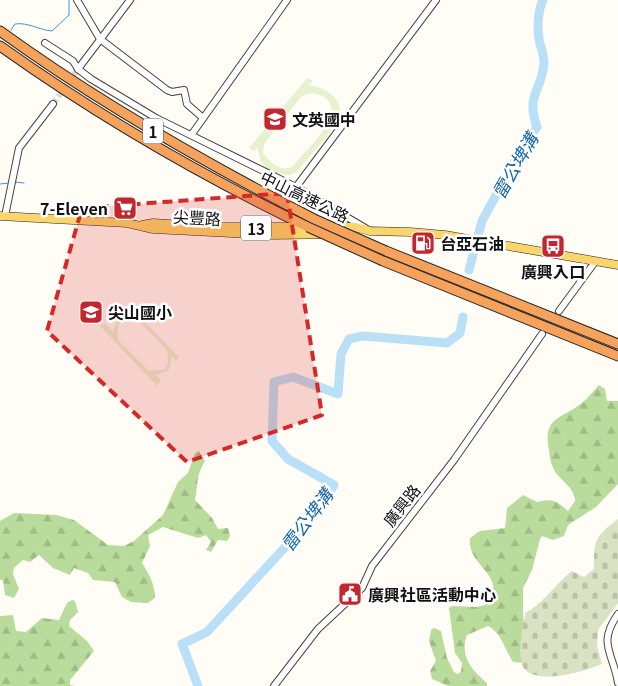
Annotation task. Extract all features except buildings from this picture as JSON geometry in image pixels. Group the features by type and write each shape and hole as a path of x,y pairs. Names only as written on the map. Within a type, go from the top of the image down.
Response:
{"highway":[{"name":"中山高速公路","path":"0,31 52,69 116,110 203,160 314,219 386,251 618,344"},
{"name":"中山高速公路","path":"0,46 126,128 221,184 383,261 618,356"}],"main road":[{"name":"尖豐路","path":"3,216 142,225 153,223 294,228 354,227 370,231 410,232 464,238 595,262"},
{"name":"13","path":"595,262 618,265"}],"street":[{"path":"77,0 100,39 167,90 172,92 184,90 187,104 204,118"},
{"path":"78,69 130,0"},
{"path":"192,134 288,0"},
{"path":"296,188 436,0"},
{"path":"45,43 73,61 78,69 156,118 192,134 296,188 370,231"},
{"path":"3,216 19,148 53,104"},
{"path":"559,311 595,262"},
{"name":"廣興路","path":"274,686 318,629 362,588 372,566 452,461 542,334"},
{"path":"618,614 610,625 606,642 616,668 618,683"}],"highlighted area":[{"path":"287,193 322,415 187,462 47,331 82,208"}],"green space":[{"path":"307,78 313,81 309,85 321,88 337,100 340,112 337,123 297,172 289,175 271,171 263,165 258,148 254,151 249,148","holes":["313,93 326,98 331,106 330,116 326,127 318,138 293,166 288,168 276,166 263,153 264,144 302,96"]},
{"path":"131,308 179,357 176,361 172,356 169,370 156,375 161,380 157,386 100,326 104,323 113,331 120,319 132,315 128,311","holes":["127,317 138,320 167,350 168,364 164,370 148,370 118,340 118,325"]},
{"path":"599,385 605,389 607,401 618,401 618,484 596,507 568,525 564,536 553,540 542,536 540,539 532,570 523,588 523,616 528,652 525,663 513,662 500,637 488,626 467,635 465,643 468,662 487,683 487,686 448,686 432,679 430,671 436,661 429,641 431,630 434,628 441,631 447,658 454,672 458,674 461,671 462,663 455,653 449,608 452,606 476,607 485,605 493,591 491,579 473,554 470,538 480,531 505,528 507,508 523,495 537,502 554,501 568,511 575,501 571,489 553,468 550,459 549,431 551,424 576,408"},
{"path":"199,451 205,461 198,476 195,500 212,518 218,529 228,528 230,536 227,541 218,540 211,552 206,550 211,542 206,535 198,538 163,527 148,535 150,546 142,563 153,584 155,598 148,603 131,602 122,597 115,582 93,580 88,573 74,568 70,575 53,568 39,555 30,562 23,560 14,568 13,574 19,589 14,598 5,595 3,580 0,580 0,521 14,513 56,515 74,520 108,545 124,546 134,541 163,515 178,482 188,473 195,453"},
{"path":"618,519 618,603 598,630 597,646 602,664 583,671 560,676 537,676 529,673 523,667 520,654 525,613 538,604 572,571 584,577 594,569 594,551 597,540"},
{"path":"72,600 75,601 78,612 70,620 69,626 87,641 94,651 70,680 70,685 75,686 0,686 0,616 13,615 16,631 26,632 42,618 59,620 67,603"}],"waterway":[{"path":"11,30 15,24 20,24 52,31 69,15 69,0"},
{"name":"雷公埤溝","path":"469,270 482,221 519,153 537,127 533,107 544,62 538,30 539,14 543,0"},
{"path":"15,182 24,183"},
{"path":"0,184 9,183"},
{"name":"雷公埤溝","path":"198,686 182,644 207,632 288,544 322,504 334,485 288,459 272,441 274,382 293,377 338,394 341,354 349,339 363,336 447,343 460,333 463,317"}],"tunnel":[{"path":"53,104 78,69"}],"place":[{"name":"文英國中","path":"275,119"},
{"name":"7-Eleven","path":"125,208"},
{"name":"台亞石油","path":"423,243"},
{"name":"廣興入口","path":"553,246"},
{"name":"尖山國小","path":"91,312"},
{"name":"廣興社區活動中心","path":"350,594"}]}
